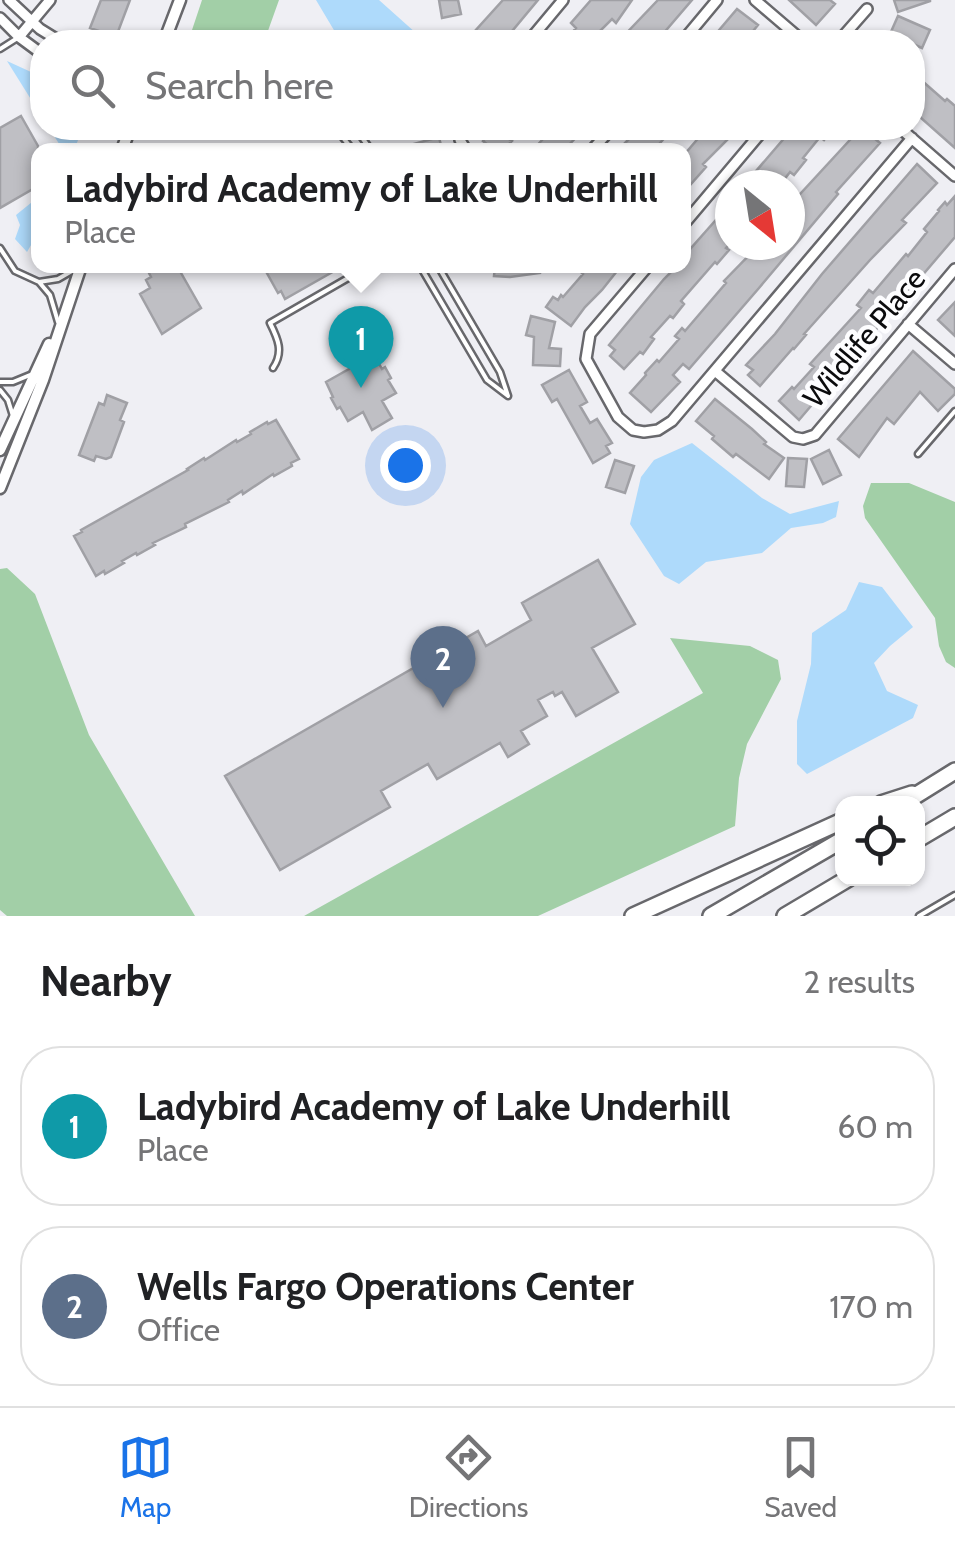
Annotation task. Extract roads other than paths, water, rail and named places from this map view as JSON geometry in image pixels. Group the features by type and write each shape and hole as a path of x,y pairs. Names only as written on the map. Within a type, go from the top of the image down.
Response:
{"highway":[{"path":"913,796 955,772"},
{"path":"905,796 920,791"},
{"path":"925,835 955,817"},
{"path":"633,916 835,824"},
{"path":"711,916 835,844"},
{"path":"785,916 836,886"}],"street":[{"path":"9,0 44,30"},
{"path":"19,37 50,0"},
{"path":"169,30 180,0"},
{"path":"538,30 564,0"},
{"path":"692,30 717,0"},
{"path":"755,0 790,30"},
{"path":"849,30 868,9"},
{"path":"0,18 30,45"},
{"path":"691,216 755,140"},
{"path":"642,273 590,334 586,359 618,417 634,430 644,432 672,422 910,140"},
{"path":"914,140 955,176"},
{"name":"Wildlife Place","path":"715,372 794,437 816,435 955,269"},
{"path":"0,488 43,380 79,273"},
{"path":"908,324 955,364"},
{"path":"0,450 60,326"}],"lane":[{"path":"0,48 19,37"},
{"path":"0,248 17,272 39,282 50,296 60,326"},
{"path":"39,282 69,273"},
{"path":"273,368 280,350 270,323 358,273"},
{"path":"424,273 487,380 508,396 500,372 442,273"},
{"path":"14,418 0,386 34,373"},
{"path":"918,454 955,410"},
{"path":"919,916 955,895"}],"water":[{"path":"316,0 379,0 413,30 334,30"},
{"path":"7,61 30,72 30,98"},
{"path":"31,203 31,245 27,252 15,239 20,225 16,215"},
{"path":"692,443 762,498 790,514 839,501 836,517 791,528 762,553 706,562 679,584 664,576 630,524 641,477 654,460"},
{"path":"859,582 882,587 913,627 874,663 887,691 918,705 913,718 807,774 797,764 797,721 811,664 812,633 846,610"}],"place":[{"name":"Ladybird Academy of Lake Underhill","path":"361,388"},
{"name":"Wells Fargo Operations Center","path":"443,708"}]}
